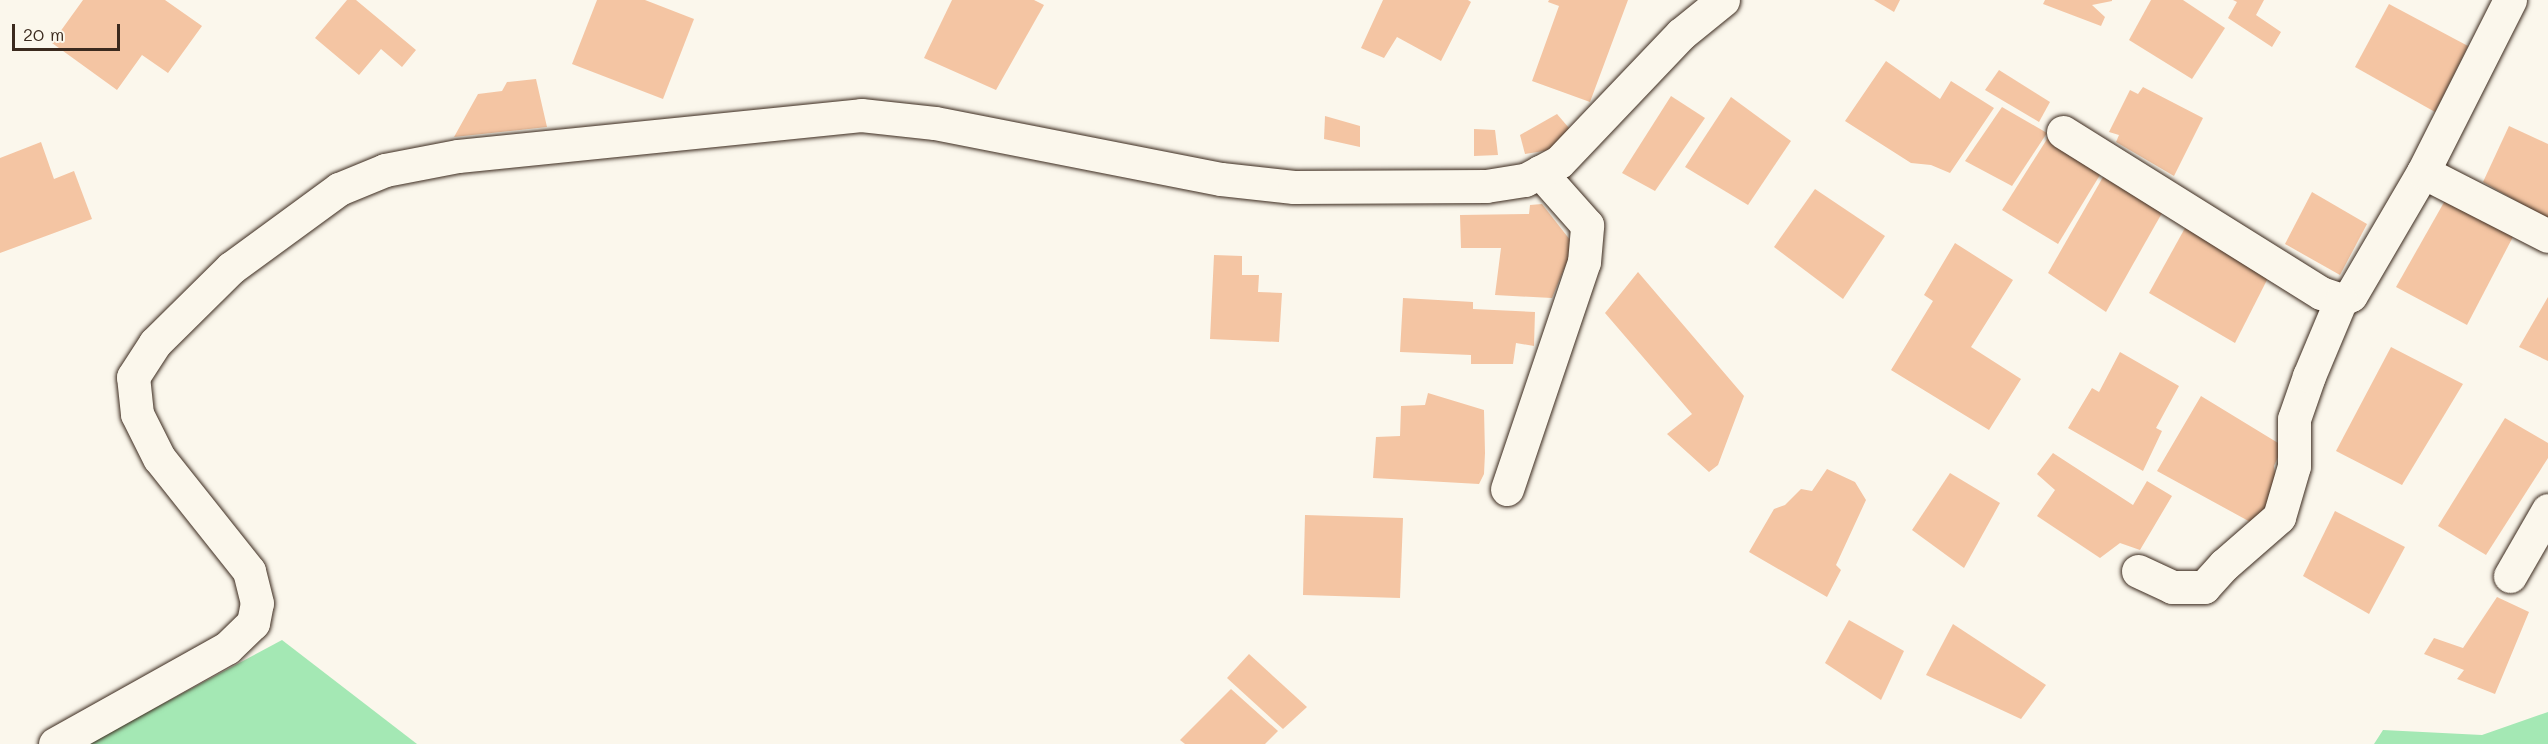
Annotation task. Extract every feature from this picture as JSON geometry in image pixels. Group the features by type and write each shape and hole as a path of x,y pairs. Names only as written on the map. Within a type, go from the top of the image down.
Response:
{"street":[{"path":"55,744 227,648 254,622 257,603 249,571 159,458 137,414 133,377 155,343 231,268 339,189 385,170 458,156 861,115 934,123 1221,179 1294,187 1486,186 1525,180 1558,162 1681,34 1723,0"},
{"path":"2063,132 2321,293 2340,300 2352,295 2423,172 2510,0"},
{"path":"1507,489 1584,262 1587,225 1540,172"},
{"path":"2423,172 2548,236"},
{"path":"2138,571 2172,587 2204,587 2224,565 2279,517 2294,465 2294,419 2308,376 2340,300"},
{"path":"2510,576 2548,510"}],"green space":[{"path":"282,640 417,744 88,744"},
{"path":"2548,712 2548,744 2374,744 2383,730 2482,735"}],"building":[{"path":"83,0 165,0 202,26 168,73 142,55 117,90 52,43"},
{"path":"347,0 356,0 416,50 402,67 381,49 359,75 315,38"},
{"path":"597,0 645,0 694,19 663,99 572,64"},
{"path":"952,0 1034,0 1044,5 996,90 924,58"},
{"path":"1383,0 1468,0 1471,2 1441,61 1397,37 1384,58 1361,48"},
{"path":"1549,0 1628,0 1590,102 1532,81 1559,6 1548,2"},
{"path":"1874,0 1900,0 1894,12"},
{"path":"2045,0 2112,1 2092,5 2105,17 2101,26 2043,4"},
{"path":"2151,0 2183,0 2225,28 2192,79 2129,40"},
{"path":"2233,0 2264,0 2256,15 2281,32 2272,47 2228,18 2237,2"},
{"path":"2389,4 2468,46 2435,112 2355,67"},
{"path":"1886,61 1940,99 1951,81 1994,108 1950,173 1931,165 1911,163 1845,121"},
{"path":"1999,70 2050,102 2039,122 1985,90"},
{"path":"536,79 547,127 454,137 478,94 502,91 507,82"},
{"path":"2143,87 2203,118 2174,176 2116,142 2119,135 2109,132 2130,90 2138,94"},
{"path":"1671,96 1705,118 1655,191 1622,173"},
{"path":"1731,97 1791,141 1748,205 1685,167"},
{"path":"2002,107 2047,133 2012,186 1965,161"},
{"path":"1557,114 1575,135 1550,150 1525,154 1520,135"},
{"path":"1325,116 1360,126 1360,147 1324,139"},
{"path":"2509,126 2548,144 2548,219 2483,182"},
{"path":"1474,129 1495,130 1498,155 1474,156"},
{"path":"2049,136 2103,170 2058,244 2002,210"},
{"path":"41,142 54,179 74,171 92,219 0,253 0,158"},
{"path":"2103,177 2162,213 2106,312 2048,273"},
{"path":"1815,189 1885,236 1843,299 1774,247"},
{"path":"2312,192 2367,224 2340,275 2285,244"},
{"path":"2447,197 2515,233 2467,325 2396,287"},
{"path":"1542,204 1574,245 1552,298 1495,295 1501,248 1461,248 1460,215 1529,214 1530,205"},
{"path":"2185,228 2269,276 2235,343 2149,293"},
{"path":"1955,243 2013,280 1971,347 2021,379 1989,430 1891,370 1933,301 1924,295"},
{"path":"1214,255 1242,256 1242,275 1259,275 1258,292 1282,293 1279,342 1210,339"},
{"path":"1638,272 1744,396 1718,465 1709,472 1667,434 1692,414 1605,313"},
{"path":"2548,297 2548,361 2519,347"},
{"path":"1403,298 1473,302 1473,309 1535,312 1534,346 1516,343 1513,364 1471,364 1471,355 1400,352"},
{"path":"2391,347 2463,384 2402,485 2336,451"},
{"path":"2120,352 2179,386 2156,428 2162,431 2143,471 2068,428 2092,388 2099,392"},
{"path":"1428,393 1484,410 1484,474 1479,484 1373,478 1376,437 1400,436 1401,406 1425,405"},
{"path":"2201,396 2283,446 2274,466 2277,489 2254,524 2157,471"},
{"path":"2505,418 2548,443 2548,458 2486,555 2438,526"},
{"path":"2053,453 2133,505 2147,481 2172,496 2140,550 2120,543 2100,558 2037,516 2055,490 2037,474"},
{"path":"1827,469 1855,482 1866,500 1836,565 1841,570 1827,597 1749,552 1774,509 1785,505 1801,489 1812,491"},
{"path":"1950,473 2000,503 1964,568 1912,530"},
{"path":"2335,511 2405,547 2369,614 2303,576"},
{"path":"1305,515 1403,518 1400,598 1303,595"},
{"path":"2497,597 2529,612 2495,694 2457,679 2464,670 2424,654 2434,638 2463,648"},
{"path":"1849,620 1904,651 1881,700 1825,663"},
{"path":"1953,624 2046,685 2021,719 1926,675"},
{"path":"1249,654 1307,707 1283,729 1227,678"},
{"path":"1231,689 1278,731 1265,744 1185,744 1180,740"}]}
